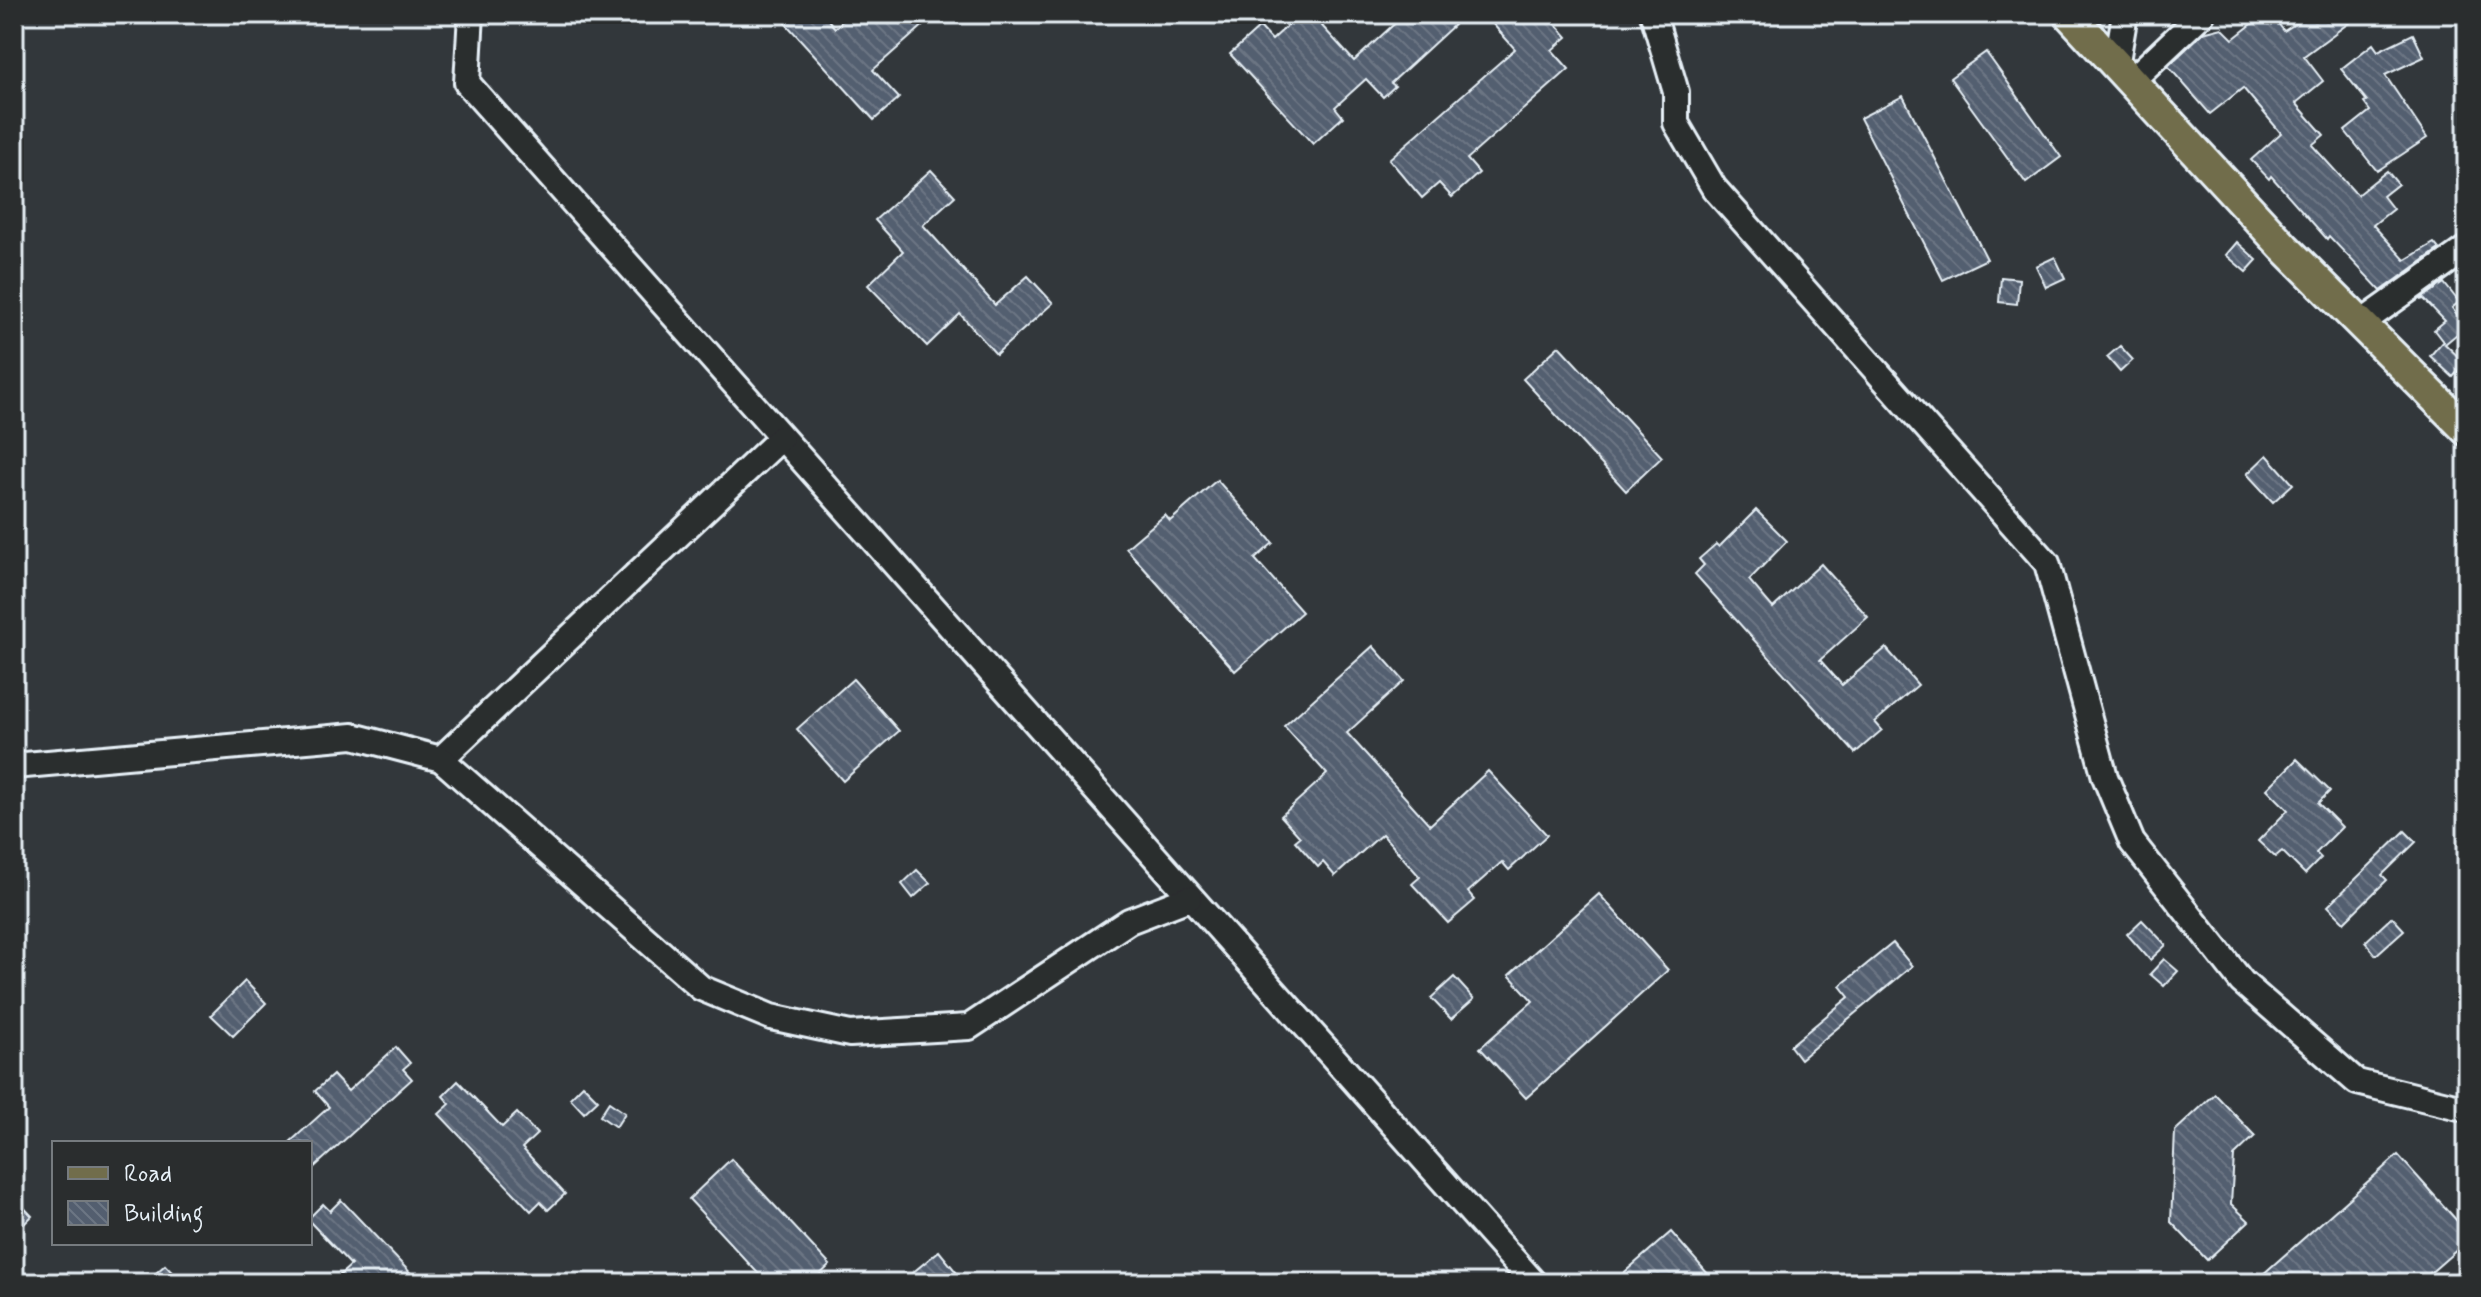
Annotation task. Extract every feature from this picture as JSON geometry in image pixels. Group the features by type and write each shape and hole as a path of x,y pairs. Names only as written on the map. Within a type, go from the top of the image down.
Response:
{"main road":[{"path":"2069,14 2360,324 2467,430"}],"street":[{"path":"471,14 467,83 1534,1283"},
{"path":"1653,14 1676,92 1676,123 1714,188 2047,563 2105,777 2132,842 2242,982 2357,1082 2467,1109"},
{"path":"2123,74 2125,14"},
{"path":"2123,74 2202,14"},
{"path":"2360,324 2467,248"},
{"path":"441,759 781,438"},
{"path":"14,766 353,736 441,759 701,988 771,1017 850,1034 969,1027 1129,921 1189,898"}],"building":[{"path":"777,14 823,14 835,28 850,14 936,14 873,70 899,98 874,120"},
{"path":"1300,14 1335,14 1322,26 1354,61 1405,14 1444,14 1454,25 1391,83 1395,86 1383,97 1366,79 1335,107 1343,117 1313,144 1230,54 1260,27 1272,40"},
{"path":"1484,14 1547,14 1567,37 1552,50 1569,69 1467,159 1479,173 1452,197 1439,183 1422,198 1389,159 1515,49"},
{"path":"2253,14 2271,14 2284,31 2311,14 2361,14 2304,56 2323,81 2296,103 2324,135 2312,145 2357,195 2387,171 2398,184 2383,196 2393,209 2373,225 2405,260 2434,243 2439,249 2381,291 2329,236 2327,239 2271,176 2269,179 2251,160 2281,133 2243,88 2210,114 2168,66 2203,33 2222,28 2233,39 2257,20"},
{"path":"2413,34 2424,57 2385,75 2427,138 2377,171 2345,131 2370,111 2364,103 2367,101 2341,69 2373,44 2378,51"},
{"path":"1986,52 2061,157 2026,183 1950,78"},
{"path":"1903,96 1987,259 1943,280 1860,118"},
{"path":"931,170 955,196 923,225 995,305 1028,276 1053,303 996,354 960,314 927,346 868,285 903,251 875,220"},
{"path":"2237,242 2257,260 2246,272 2226,255"},
{"path":"2055,257 2065,278 2046,287 2036,266"},
{"path":"2001,277 2019,279 2017,304 1999,302"},
{"path":"2444,283 2459,302 2452,308 2467,327 2465,342 2457,334 2445,344 2465,363 2453,377 2430,356 2443,341 2434,330 2445,321 2424,299 2420,300"},
{"path":"1559,346 1662,457 1626,491 1523,379"},
{"path":"2120,346 2133,360 2120,372 2107,357"},
{"path":"2267,455 2293,484 2273,502 2247,474"},
{"path":"1217,480 1273,543 1255,559 1302,612 1235,671 1126,548 1165,515 1170,521"},
{"path":"1756,510 1787,541 1749,580 1773,608 1821,564 1868,617 1820,660 1842,685 1886,648 1918,685 1875,722 1882,730 1855,753 1695,574 1704,565 1699,559 1716,544 1719,547"},
{"path":"1373,646 1404,681 1347,733 1430,825 1488,771 1547,835 1509,870 1502,862 1468,892 1475,900 1448,923 1412,884 1420,877 1382,834 1335,876 1323,862 1318,867 1295,841 1300,837 1281,816 1327,774 1284,726"},
{"path":"853,679 899,731 843,781 797,729"},
{"path":"2297,759 2330,791 2318,803 2342,827 2316,853 2321,858 2305,874 2282,851 2275,857 2258,841 2288,810 2267,789"},
{"path":"2405,831 2416,842 2382,875 2387,880 2344,922 2328,906"},
{"path":"917,870 930,883 913,898 902,884"},
{"path":"1599,894 1668,970 1526,1098 1480,1048 1533,1001 1509,975"},
{"path":"2392,917 2404,930 2376,955 2365,942"},
{"path":"2142,920 2166,945 2150,960 2127,934"},
{"path":"1893,943 1912,966 1800,1059 1790,1046 1849,997 1840,986"},
{"path":"2164,959 2178,971 2164,986 2150,974"},
{"path":"1454,977 1474,999 1451,1019 1431,998"},
{"path":"245,981 266,1003 233,1036 211,1015"},
{"path":"396,1047 410,1063 403,1069 412,1079 312,1169 312,1141 291,1141 329,1107 315,1091 333,1075 348,1091"},
{"path":"458,1081 502,1127 517,1113 537,1134 522,1148 565,1194 548,1210 540,1202 531,1211 439,1114 450,1104 443,1096"},
{"path":"583,1085 598,1100 584,1113 570,1098"},
{"path":"2215,1094 2255,1136 2234,1156 2231,1204 2249,1221 2207,1260 2171,1222 2175,1131"},
{"path":"609,1102 625,1113 616,1127 600,1116"},
{"path":"2398,1155 2467,1232 2467,1241 2419,1283 2253,1283"},
{"path":"731,1159 830,1265 811,1283 767,1283 689,1199"},
{"path":"14,1197 32,1216 14,1234"},
{"path":"341,1200 420,1283 331,1283 351,1265 312,1224 312,1215 323,1204 330,1211"},
{"path":"1671,1232 1716,1283 1612,1283"},
{"path":"939,1251 965,1283 900,1283"},
{"path":"165,1265 182,1283 145,1283"}]}
